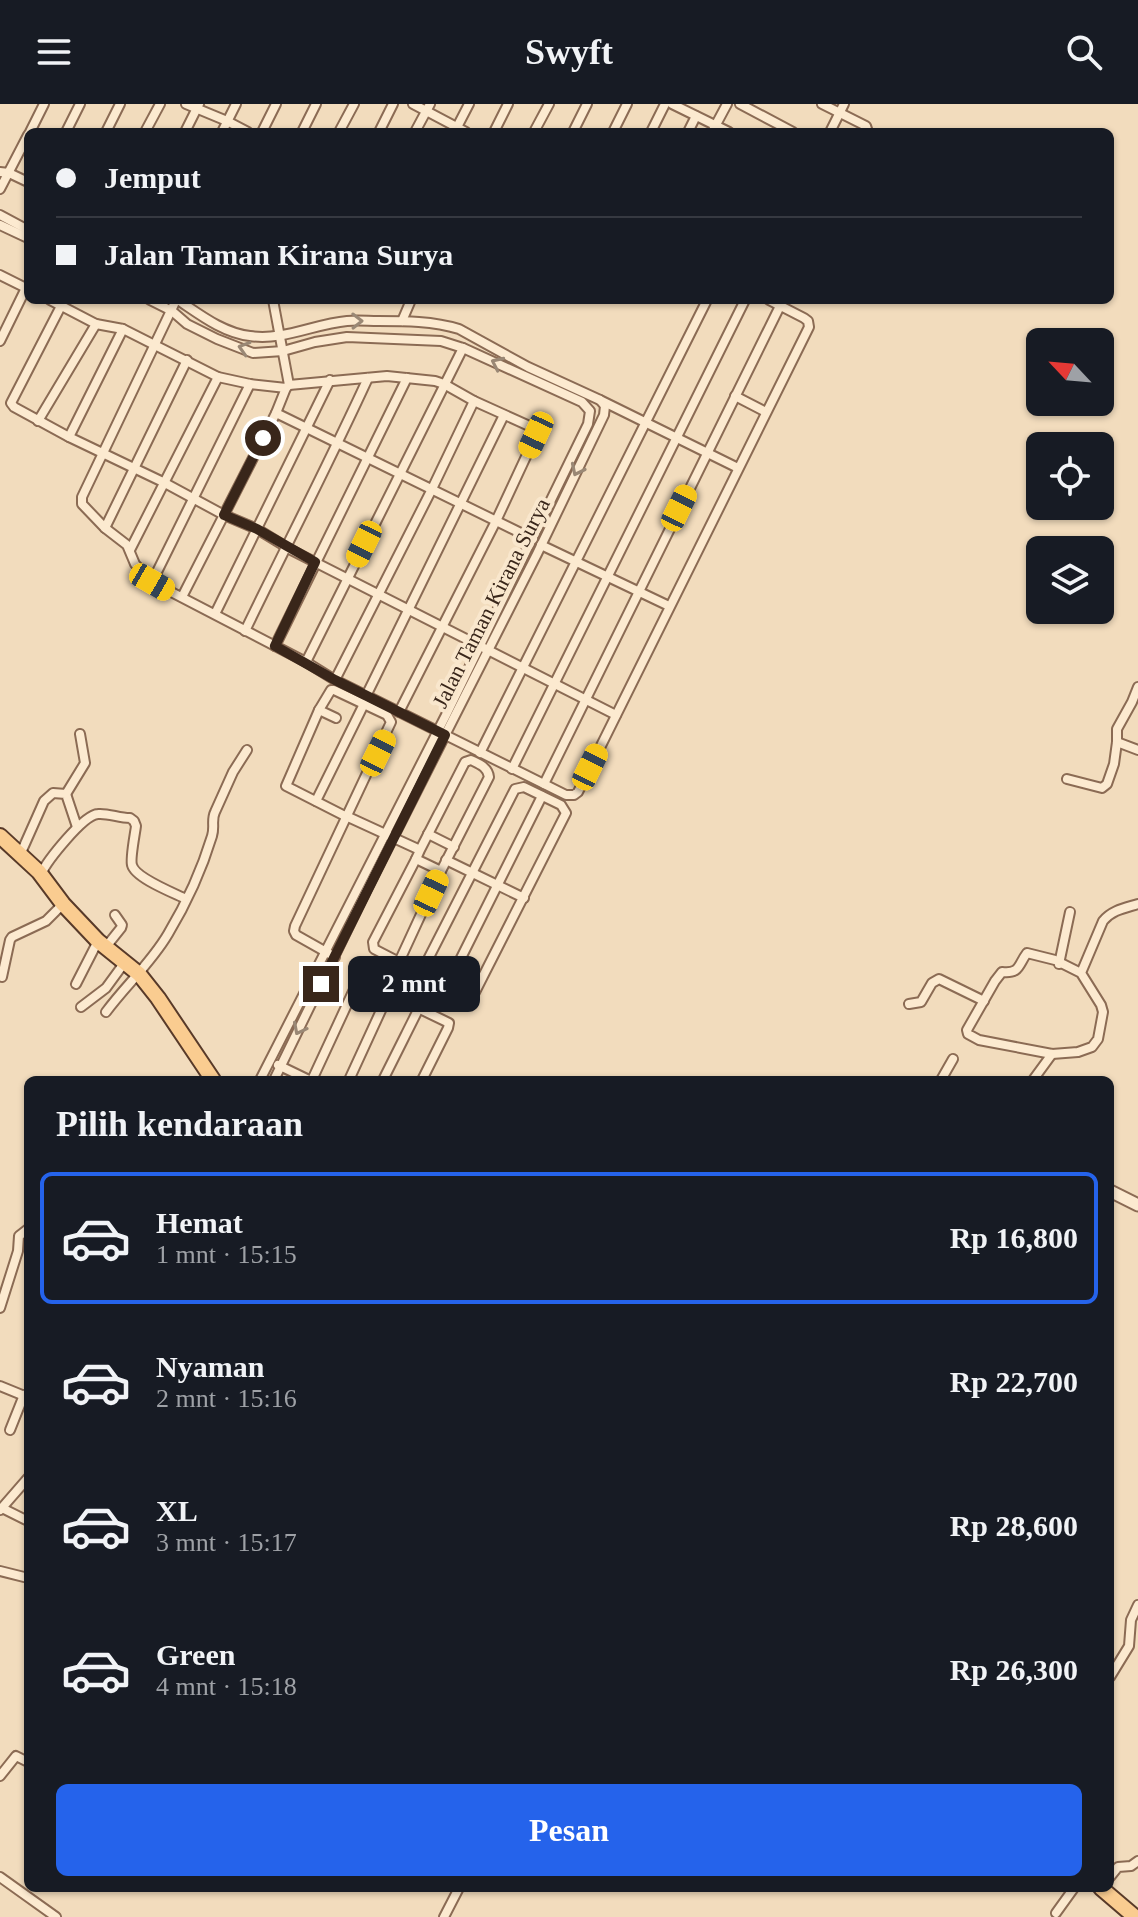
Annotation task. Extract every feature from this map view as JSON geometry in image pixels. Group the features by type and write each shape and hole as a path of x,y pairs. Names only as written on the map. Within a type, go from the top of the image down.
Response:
{"main road":[{"path":"0,836 102,944 139,974 210,1076"},
{"path":"1106,1892 1135,1917"}],"street":[{"path":"32,128 44,104"},
{"path":"68,128 80,104"},
{"path":"108,128 120,104"},
{"path":"147,128 160,104"},
{"path":"186,104 198,106 240,128"},
{"path":"224,128 236,104"},
{"path":"264,128 276,104"},
{"path":"304,128 316,104"},
{"path":"341,128 354,104"},
{"path":"381,128 393,104"},
{"path":"413,104 428,107 456,128"},
{"path":"460,128 469,104"},
{"path":"496,128 508,104"},
{"path":"536,128 549,104"},
{"path":"575,128 587,104"},
{"path":"615,128 627,104"},
{"path":"653,128 665,104"},
{"path":"672,104 712,128"},
{"path":"714,128 727,104"},
{"path":"740,104 785,128"},
{"path":"822,104 842,108 867,128"},
{"path":"187,128 198,106"},
{"path":"417,128 428,107"},
{"path":"832,128 842,108"},
{"path":"690,128 696,116"},
{"path":"0,189 4,172 24,142"},
{"path":"4,172 24,180"},
{"path":"0,215 24,228"},
{"path":"0,225 24,236"},
{"path":"0,275 24,287"},
{"path":"0,341 24,295"},
{"path":"57,304 96,324 123,329 218,377 250,384 288,386 387,376 444,384 536,429 537,433 496,521 399,712"},
{"path":"158,304 187,324 253,353 283,351 347,337 441,341 463,348 306,662"},
{"path":"175,304 81,500 105,528 130,550 135,564 152,582 306,662 387,715 391,722 294,931 335,957"},
{"path":"183,304 215,324 248,336 280,336 348,320 440,324 459,329 528,367 738,468"},
{"path":"182,597 288,386 274,304"},
{"path":"402,321 409,304"},
{"path":"480,753 705,304"},
{"path":"512,769 743,304"},
{"path":"441,871 389,837 286,786 329,691 399,712 566,795 578,792 809,327 804,318 776,304"},
{"path":"61,306 11,403 14,407 616,715"},
{"path":"544,784 780,306"},
{"path":"38,421 96,324"},
{"path":"69,437 123,329"},
{"name":"Jalan Taman Kirana Surya","path":"441,733 479,646 588,424 590,411 582,402 463,348"},
{"path":"105,528 187,360"},
{"path":"130,550 218,377"},
{"path":"245,631 368,378"},
{"path":"275,646 407,378"},
{"path":"215,614 330,380"},
{"path":"152,582 250,384"},
{"path":"735,396 766,412"},
{"name":"Jalan Taman Kirana Surya","path":"276,1076 335,957 389,837 441,733 488,650 604,415 605,406 600,400"},
{"path":"335,680 474,401"},
{"path":"276,413 533,539"},
{"path":"316,801 504,415"},
{"path":"541,545 669,606"},
{"path":"1067,779 1097,788 1105,786 1114,764 1117,729 1138,687"},
{"path":"319,710 336,718"},
{"path":"77,827 66,794 85,763 80,734"},
{"path":"1117,742 1138,750"},
{"path":"106,1012 168,934 213,833 215,812 247,750"},
{"path":"399,962 489,777 486,768 471,760 465,762 373,944 374,949 399,962 421,973 447,986 469,998 473,997 524,898 566,813 564,807 524,787 515,789 421,973"},
{"path":"20,855 44,801 53,793 66,794"},
{"path":"447,986 542,796"},
{"path":"40,875 50,858 91,816 97,814 132,819 136,826 132,859 134,870 155,885 186,899"},
{"path":"428,834 454,847"},
{"name":"Jalan Taman Kirana Surya","path":"262,1076 325,952 389,837"},
{"path":"446,860 524,898"},
{"path":"2,977 12,937 46,921 63,904"},
{"path":"1081,973 1103,921 1112,912 1138,904"},
{"path":"1059,964 1070,912"},
{"path":"76,984 102,944 121,928 115,915"},
{"path":"1027,953 1055,960 1059,964 1081,973 1101,1005 1103,1012 1098,1039 1092,1047 1052,1054 970,1036 967,1030 1002,972 1014,973 1027,953"},
{"path":"81,1007 106,988 125,962"},
{"path":"909,1004 921,1002 932,983 939,979 984,1001"},
{"path":"313,1076 357,983 362,981 447,1021 449,1026 424,1076"},
{"path":"351,1076 389,993"},
{"path":"385,1076 419,1008"},
{"path":"1036,1076 1052,1054"},
{"path":"943,1076 953,1059"},
{"path":"270,1061 303,1076"},
{"path":"1114,1193 1138,1205"},
{"path":"0,1308 18,1251 19,1236 24,1232"},
{"path":"0,1386 24,1395"},
{"path":"10,1430 24,1400"},
{"path":"24,1483 1,1509 24,1519"},
{"path":"0,1571 24,1577"},
{"path":"1114,1670 1129,1646 1131,1620 1138,1605"},
{"path":"0,1776 16,1756 24,1760"},
{"path":"1114,1872 1118,1867 1131,1866 1138,1861"},
{"path":"0,1877 56,1917"},
{"path":"444,1917 457,1892"},
{"path":"1056,1913 1071,1892"}],"route":[{"path":"263,438 224,515 257,529 315,562 275,646 445,735 321,984"}]}
